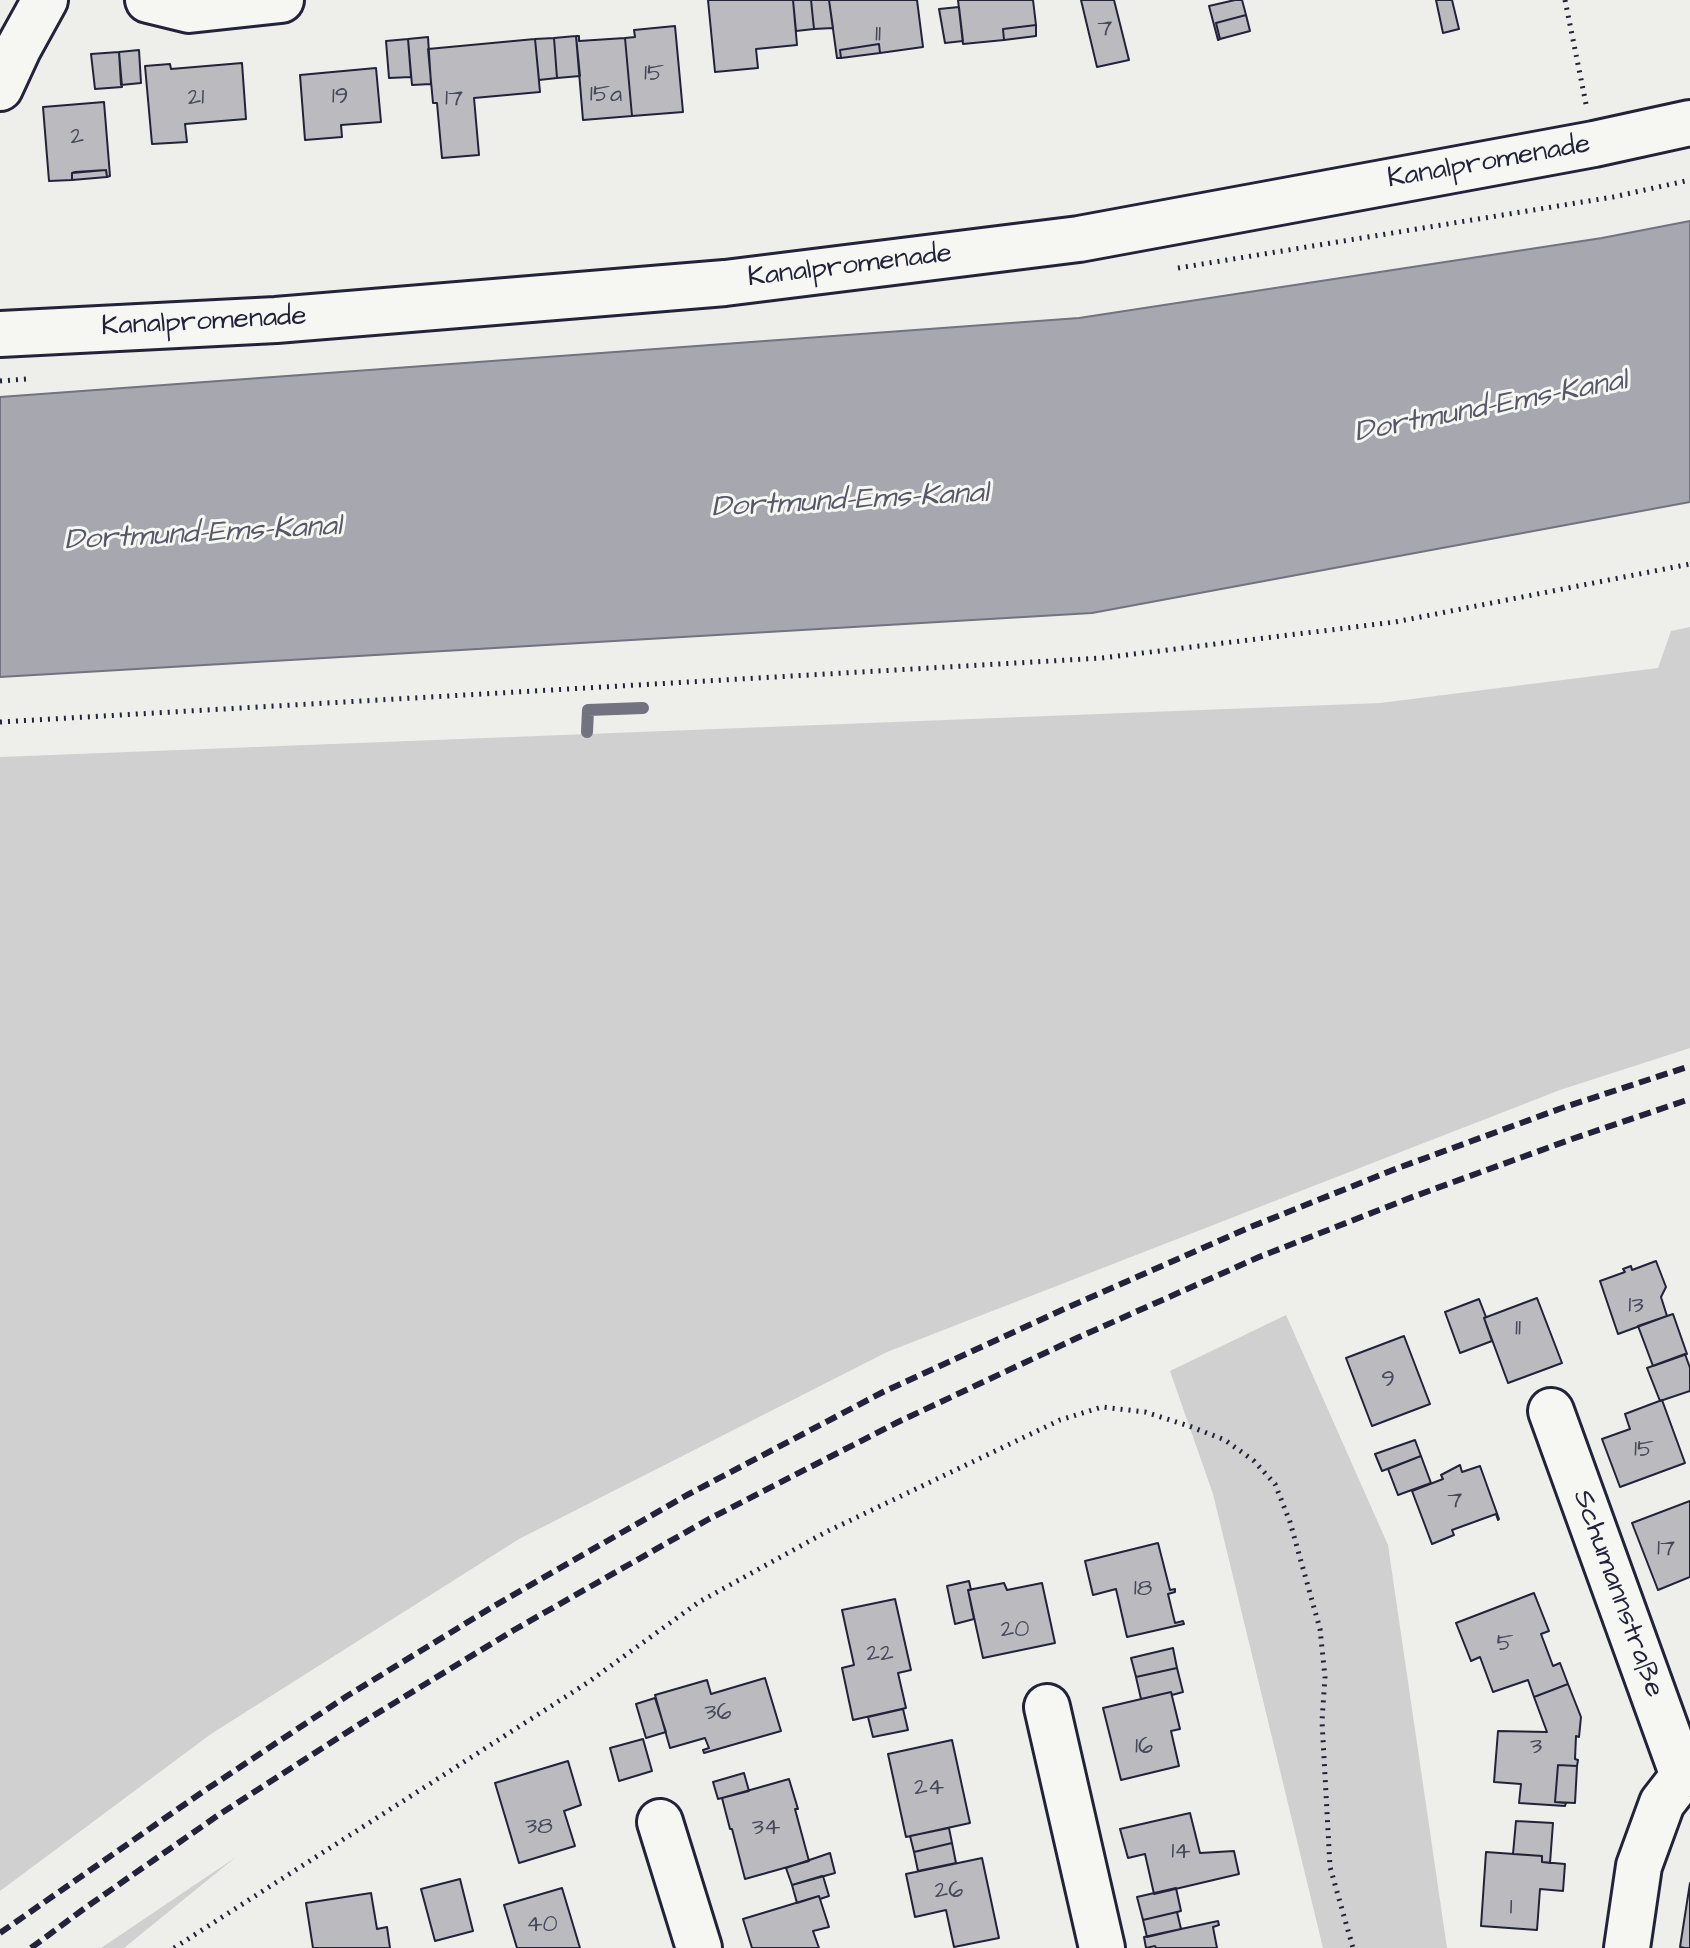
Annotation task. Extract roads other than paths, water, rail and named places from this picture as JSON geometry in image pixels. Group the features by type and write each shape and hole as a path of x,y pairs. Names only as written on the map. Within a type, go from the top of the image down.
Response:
{"street":[{"path":"0,88 45,0"},
{"path":"148,0 189,10 281,0"},
{"name":"Kanalpromenade","path":"0,334 276,320 725,283 1079,239 1594,144 1690,123"},
{"name":"Schumannstraße","path":"1551,1411 1686,1773 1662,1803 1639,1866 1627,1948"},
{"path":"1047,1707 1102,1948"},
{"path":"660,1822 699,1948"}],"water":[{"name":"Dortmund-Ems-Kanal","path":"1690,221 1690,502 1092,613 0,677 0,397 1079,318 1602,238"}],"waterway":[{"path":"587,732 588,710 643,708"}],"railway":[{"path":"0,1933 347,1696 494,1606 687,1495 883,1392 1248,1228 1398,1168 1562,1108 1690,1066"},
{"path":"31,1948 217,1816 514,1630 709,1519 898,1422 1259,1257 1415,1196 1690,1099"}]}
